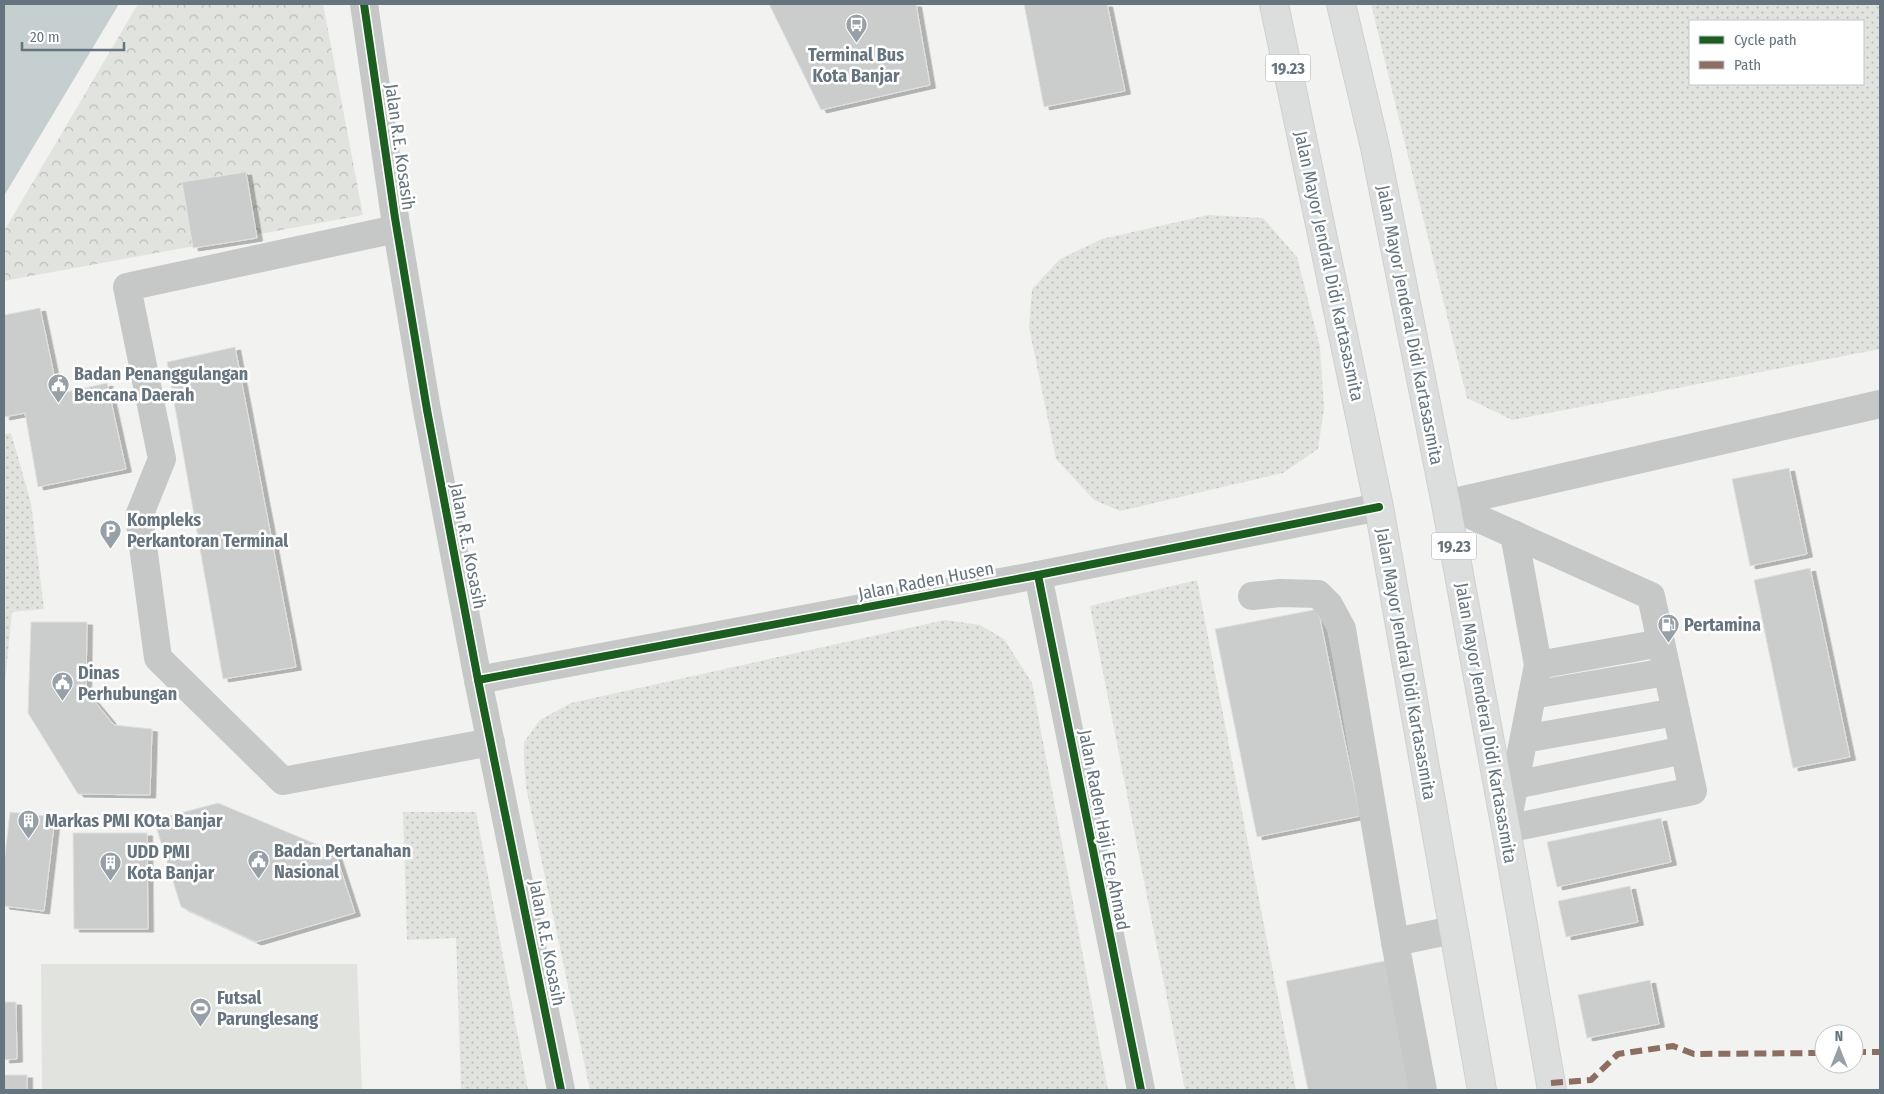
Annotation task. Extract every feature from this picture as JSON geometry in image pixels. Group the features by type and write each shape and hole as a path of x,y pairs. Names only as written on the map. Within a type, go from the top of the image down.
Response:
{"main road":[{"name":"Jalan Mayor Jendral Didi Kartasasmita","path":"1274,4 1379,507 1482,1090"},
{"name":"Jalan Mayor Jenderal Didi Kartasasmita","path":"1341,4 1375,147 1446,504 1552,1090"}],"street":[{"name":"Jalan R.E. Kosasih","path":"364,4 396,229 427,410 478,680 561,1090"},
{"path":"396,229 127,287 162,459 139,516 158,658 283,781 491,742"},
{"path":"1446,504 1880,404"},
{"path":"1446,504 1514,534 1651,596 1693,792 1506,829 1538,665 1514,534"},
{"name":"Jalan Raden Husen","path":"478,680 1038,575 1379,507"},
{"name":"Jalan Raden Haji Ece Ahmad","path":"1038,575 1141,1090"},
{"path":"1252,596 1280,593 1318,594 1329,605 1342,629 1395,942 1423,1090"},
{"path":"1538,665 1661,642"},
{"path":"1532,695 1666,672"},
{"path":"1524,739 1676,712"},
{"path":"1515,785 1684,750"},
{"path":"1395,942 1453,930"}],"green space":[{"path":"138,4 323,4 363,215 4,281 4,231"},
{"path":"1371,4 1880,4 1880,349 1512,420 1467,398"},
{"path":"1208,215 1263,218 1297,257 1320,347 1324,409 1318,449 1283,473 1120,511 1094,500 1056,459 1029,327 1032,289 1060,259 1102,239"},
{"path":"11,433 31,503 44,609 12,612 4,693 4,434"},
{"path":"1197,580 1296,1090 1185,1090 1090,606"},
{"path":"945,620 980,625 1004,639 1032,683 1108,1090 590,1090 526,787 524,742 540,720 571,703"},
{"path":"403,812 476,812 528,1090 461,1090 456,938 407,940"},
{"name":"Futsal Parunglesang","path":"41,964 357,964 362,1090 42,1090"}],"shaded area":[{"path":"4,4 119,4 4,196"}],"building":[{"name":"Terminal Bus Kota Banjar","path":"769,4 916,4 930,85 821,110"},
{"path":"1024,4 1107,4 1125,91 1044,107"},
{"path":"246,172 257,238 193,248 182,182"},
{"name":"Badan Penanggulangan Bencana Daerah","path":"40,308 58,394 107,383 126,469 38,487 25,413 4,417 4,315"},
{"path":"235,347 296,667 223,679 167,362"},
{"path":"1789,468 1807,554 1750,566 1732,479"},
{"path":"1810,568 1850,757 1793,768 1754,580"},
{"path":"1318,609 1360,816 1257,837 1215,629"},
{"name":"Dinas Perhubungan","path":"31,622 87,622 86,691 114,725 152,729 150,795 78,794 28,713"},
{"name":"Badan Pertanahan Nasional","path":"218,803 335,852 355,913 256,942 181,907 154,820"},
{"name":"Markas PMI KOta Banjar","path":"10,812 55,817 44,911 4,906 4,864"},
{"path":"1661,818 1671,862 1557,887 1547,842"},
{"name":"UDD PMI Kota Banjar","path":"73,833 147,833 148,929 74,929"},
{"path":"1630,886 1638,922 1566,937 1558,901"},
{"path":"1389,960 1414,1090 1308,1090 1286,981"},
{"path":"1650,980 1659,1024 1587,1038 1578,995"},
{"path":"4,1002 16,1002 17,1059 4,1060"},
{"path":"4,1075 27,1075 27,1090 4,1090"}],"marked path":[{"path":"1551,1083 1591,1080 1618,1054 1673,1046 1694,1054 1814,1053"},
{"path":"1864,1052 1880,1052"}],"cycle path":[{"path":"364,4 395,218 427,410 478,680 561,1090"},
{"path":"478,680 1038,575 1379,507"},
{"path":"1038,575 1141,1090"}],"place":[{"name":"Terminal Bus Kota Banjar","path":"856,44"},
{"name":"Badan Penanggulangan Bencana Daerah","path":"58,403"},
{"name":"Kompleks Perkantoran Terminal","path":"111,549"},
{"name":"Pertamina","path":"1668,644"},
{"name":"Dinas Perhubungan","path":"62,702"},
{"name":"Markas PMI KOta Banjar","path":"29,840"},
{"name":"Badan Pertanahan Nasional","path":"258,880"},
{"name":"UDD PMI Kota Banjar","path":"111,881"},
{"name":"Futsal Parunglesang","path":"201,1027"}]}
